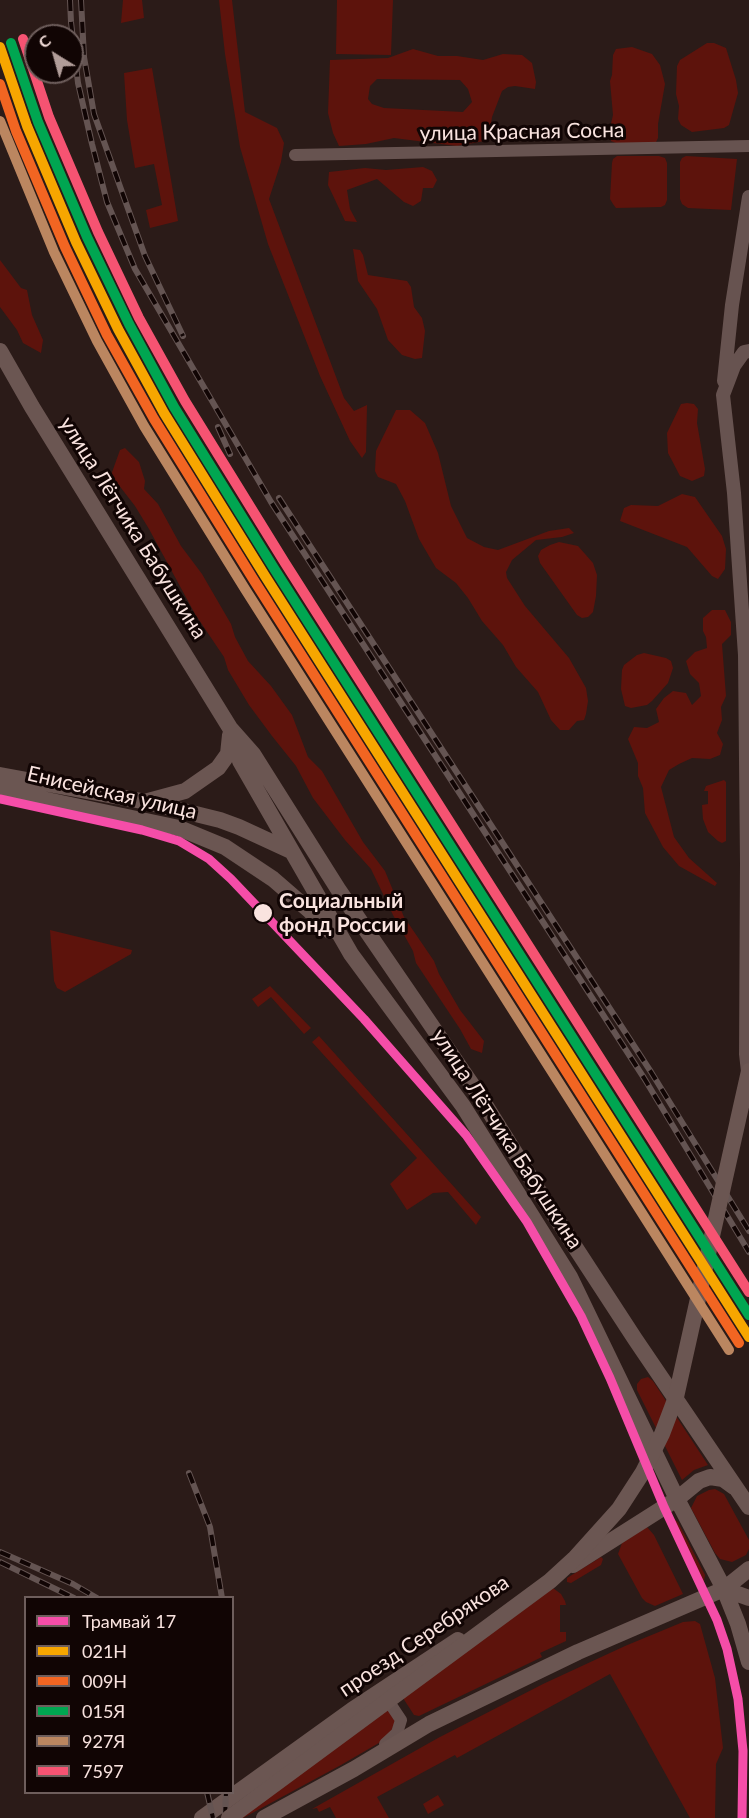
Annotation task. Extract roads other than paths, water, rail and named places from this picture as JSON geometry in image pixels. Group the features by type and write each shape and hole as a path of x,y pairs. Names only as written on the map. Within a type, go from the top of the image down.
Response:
{"main road":[{"name":"улица Лётчика Бабушкина","path":"0,351 32,407 230,728 254,754 338,890 479,1095 635,1340 746,1502"},
{"name":"улица Лётчика Бабушкина","path":"230,728 240,761 351,954 464,1106 570,1277 677,1499 724,1589 741,1632 749,1662"},
{"path":"147,802 185,791 218,768 228,754 230,728"},
{"name":"Енисейская улица","path":"0,775 147,802 220,820 290,849 338,890"},
{"name":"Енисейская улица","path":"0,790 179,828 225,847 273,879 310,911 351,954"},
{"path":"230,1818 550,1581 574,1559 619,1509 643,1472 662,1434 676,1397 749,1071"},
{"name":"проезд Серебрякова","path":"202,1818 352,1710 609,1541 677,1499 699,1481 710,1477 723,1479 746,1502"},
{"path":"264,1818 354,1769 429,1724 578,1652 724,1589 749,1569"},
{"path":"724,1589 749,1598"}],"street":[{"name":"улица Красная Сосна","path":"295,155 749,146"},
{"path":"749,197 726,350 723,395 734,493 745,655 746,1054 749,1081"},
{"path":"723,395 734,366 744,352 749,351"},
{"path":"352,1710 380,1701 391,1705 401,1720 397,1733 392,1739 354,1769"}],"railway":[{"path":"70,0 78,83 92,144 107,202 135,269 271,502 644,1078 749,1252"},
{"path":"81,0 84,57 94,114 145,256 183,336"},
{"path":"218,427 230,454"},
{"path":"279,498 651,1072 749,1231"},
{"path":"189,1473 210,1527 222,1596"},
{"path":"0,1552 73,1584 94,1596"},
{"path":"0,1562 70,1596"},
{"path":"207,1794 213,1818"},
{"path":"225,1818 226,1794"}],"tram line":[{"name":"17","path":"0,799 142,830 179,841 209,859 231,879 364,1019 466,1135 527,1222 581,1316 610,1378 664,1507 717,1620 727,1649 738,1699 743,1751 742,1818"}],"place":[{"name":"Социальный фонд России","path":"263,913"}]}
